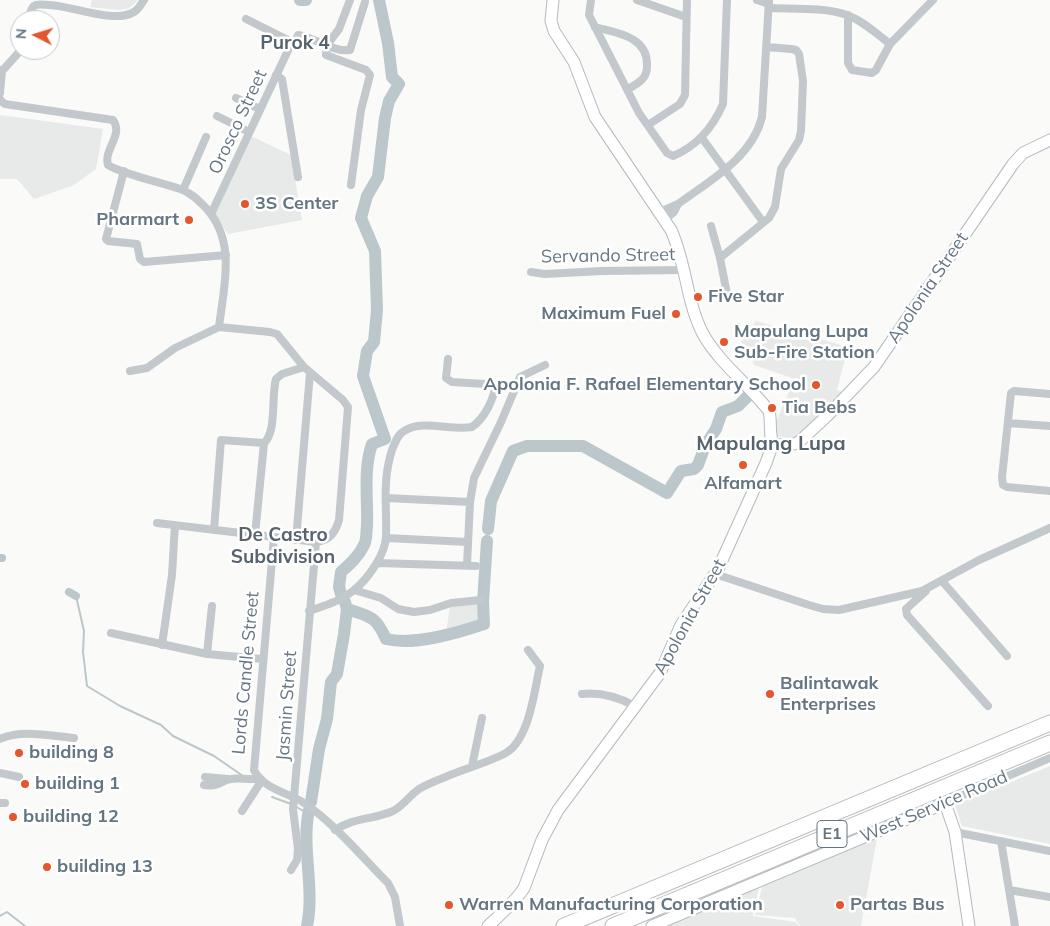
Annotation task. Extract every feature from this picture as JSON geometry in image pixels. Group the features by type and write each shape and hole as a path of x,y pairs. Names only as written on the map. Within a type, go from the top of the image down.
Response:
{"highway":[{"name":"E1","path":"564,926 1050,723"},
{"name":"E1","path":"613,926 1050,743"}],"main road":[{"path":"553,0 551,21 554,31 574,62 595,117 662,215 677,243 702,331 716,352 769,411 774,445"},
{"name":"Apolonia Street","path":"488,926 510,907 520,895 542,840 558,810 660,673 681,625 715,574 771,449 774,445 799,442 861,382 888,347 1013,164 1023,153 1050,141"},
{"path":"945,803 955,832 969,926"},
{"name":"West Service Road","path":"652,926 945,803"}],"street":[{"path":"31,10 33,6 38,5 55,6 119,16 133,13 144,0"},
{"path":"350,0 340,29 327,44 326,55 366,70 370,75 361,110 351,185"},
{"path":"591,0 588,15 640,113 671,156 676,155 702,138 719,114 723,104 727,0"},
{"path":"637,0 686,17"},
{"path":"648,124 680,104 685,95 687,0"},
{"path":"757,0 769,4 848,15 863,23 890,44"},
{"path":"848,15 848,60 852,70 868,73 874,72 890,44 934,0"},
{"path":"246,19 292,42 296,40 298,35 350,50 365,2"},
{"path":"662,215 724,170 748,148 759,128 762,117 769,4"},
{"path":"595,27 627,36 638,41 644,48 647,57 646,76 638,84 628,89"},
{"name":"Orosco Street","path":"211,214 292,42"},
{"path":"720,258 769,218 775,207 784,161 799,140 803,81 801,59 796,50 767,48"},
{"path":"0,93 1,70 11,60"},
{"path":"276,75 282,78 298,177"},
{"path":"236,98 260,109"},
{"path":"0,99 5,104 113,120 117,131 106,162 112,167 183,190 195,198 211,214 223,234 226,255 219,327"},
{"path":"217,116 249,132"},
{"path":"183,190 206,137"},
{"path":"702,138 763,222"},
{"path":"124,171 106,239 108,241 137,244 140,259 144,262 226,255"},
{"path":"711,226 720,258 728,299"},
{"name":"Servando Street","path":"532,272 545,274 684,270"},
{"path":"130,371 147,368 175,348 219,327 270,332 277,334 307,370 343,400 348,407 339,520 336,529 329,539 316,542 157,523"},
{"path":"448,359 446,378 452,382 517,386"},
{"path":"467,565 470,502 474,478 523,374 545,365"},
{"path":"255,535 264,442 267,440 271,429 276,379 282,374 307,370"},
{"path":"296,540 307,370"},
{"path":"309,612 336,601 354,590 381,556 386,538 386,474 398,436 410,428 472,427 489,406 496,385"},
{"path":"1050,394 1014,391 1010,396 1002,477 1003,485 1007,487 1050,492"},
{"path":"1008,423 1050,426"},
{"path":"214,530 221,440 264,442"},
{"path":"386,498 470,502"},
{"path":"162,644 172,575 175,525"},
{"path":"988,706 907,616 906,609 930,588 979,560 1050,528"},
{"name":"Lords Candle Street","path":"261,779 255,773 254,766 274,537"},
{"path":"386,538 468,542"},
{"name":"Jasmin Street","path":"291,870 297,860 298,849 293,809 316,542"},
{"path":"377,563 476,566"},
{"path":"715,574 809,606 831,610 901,596 930,588"},
{"path":"942,581 1007,656"},
{"path":"354,590 381,598 398,609 414,612 430,610 451,602 481,600"},
{"path":"207,654 212,606"},
{"path":"111,633 207,654 262,659"},
{"path":"335,830 351,821 393,811 419,790 472,766 505,754 514,748 525,729 540,666 528,650"},
{"path":"582,694 602,694 616,697 635,706"},
{"path":"472,766 482,718"},
{"path":"0,739 6,736 20,735 74,738"},
{"name":"West Service Road","path":"945,803 1050,758"},
{"path":"0,773 19,777"},
{"path":"205,781 217,786 230,779 261,779 315,810 388,883 395,897 400,926"},
{"path":"242,811 261,779"},
{"path":"955,832 1050,851"},
{"path":"1001,841 1015,926"},
{"path":"1009,890 1050,897"}],"shaded area":[{"path":"92,0 138,0 128,9 119,10 90,7"},
{"path":"0,115 103,129 96,169 74,185 34,199 17,179 0,179"},
{"path":"251,136 291,155 302,220 228,234 215,215"},
{"name":"Apolonia F. Rafael Elementary School","path":"756,321 848,347 837,390 844,393 798,440 770,435 795,379 754,365 750,353 741,342"},
{"path":"481,603 482,623 446,634 450,606"},
{"path":"1050,766 1050,844 962,826 955,805"},
{"name":"Partas Bus","path":"877,838 861,926 800,926 795,918 755,915 762,887"},
{"path":"759,887 753,916 796,922 799,926 658,926"}],"waterway":[{"path":"300,0 306,0"},
{"path":"341,594 339,587 341,572 357,556 366,541 369,454 372,444 385,439 363,376 367,351 374,342 377,310 375,251 361,218 367,196 378,177 385,118 389,101 399,84 392,77 388,43 379,0"},
{"path":"488,529 491,501 513,451 527,446 583,446 667,493 681,471 694,469 698,465 705,446 716,429 722,412 738,406 751,393"},
{"path":"347,609 371,618 378,625 386,639 397,641 422,640 484,624 483,602 487,541"},
{"path":"69,592 76,596"},
{"path":"76,596 84,631 83,652 87,686 120,706 161,725 173,736 214,756 243,776"},
{"path":"311,802 319,749 327,719 331,682 337,674 344,634 347,609 345,602"},
{"path":"272,797 291,804"},
{"path":"295,806 308,814"},
{"path":"307,926 310,897 306,838 309,810"},
{"path":"0,916 7,912 25,926"}],"place":[{"name":"3S Center","path":"245,204"},
{"name":"Pharmart","path":"189,220"},
{"name":"Five Star","path":"698,297"},
{"name":"Maximum Fuel","path":"676,314"},
{"name":"Mapulang Lupa Sub-Fire Station","path":"724,342"},
{"name":"Apolonia F. Rafael Elementary School","path":"816,385"},
{"name":"Tia Bebs","path":"772,408"},
{"name":"Alfamart","path":"743,465"},
{"name":"Balintawak Enterprises","path":"770,694"},
{"name":"building 8","path":"19,753"},
{"name":"building 1","path":"25,784"},
{"name":"building 12","path":"13,817"},
{"name":"building 13","path":"47,867"},
{"name":"Warren Manufacturing Corporation","path":"449,905"},
{"name":"Partas Bus","path":"840,905"}],"district":[{"name":"Purok 4","path":"295,43"},
{"name":"Mapulang Lupa","path":"771,444"},
{"name":"De Castro Subdivision","path":"283,546"}]}
